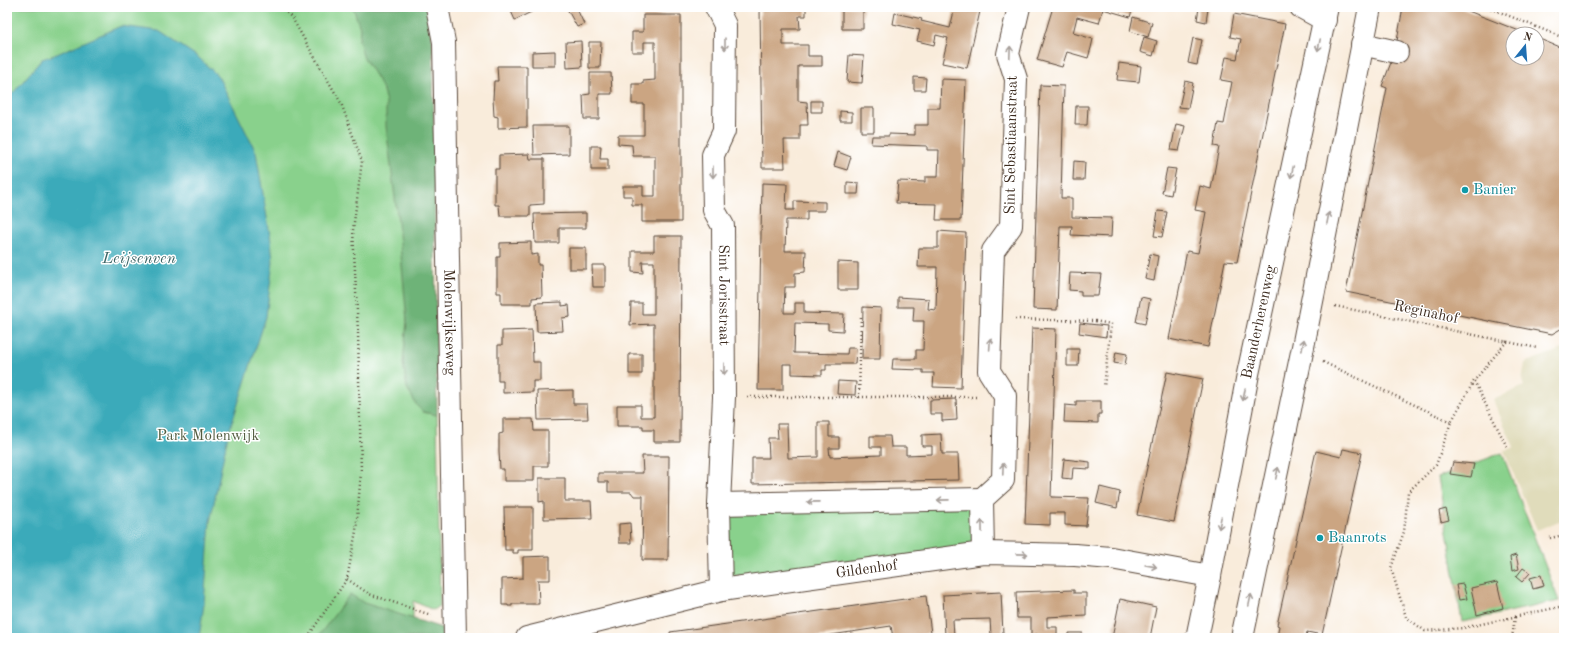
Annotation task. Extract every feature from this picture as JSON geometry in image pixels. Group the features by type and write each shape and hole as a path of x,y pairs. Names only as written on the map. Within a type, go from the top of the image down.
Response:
{"street":[{"name":"Molenwijkseweg","path":"437,7 444,42 455,630"},
{"name":"Sint Jorisstraat","path":"716,7 725,25 724,131 713,155 714,210 723,226 724,397 719,504 721,590"},
{"name":"Sint Sebastiaanstraat","path":"1005,396 989,371 993,251 1011,226 1016,79 1008,54 1019,7"},
{"path":"1301,7 1326,14"},
{"path":"1242,638 1302,352 1370,7"},
{"name":"Baanderherenweg","path":"1196,638 1210,576 1251,359 1326,14"},
{"path":"1362,44 1397,52"},
{"path":"719,504 982,499 1003,480 1005,396"},
{"path":"982,499 983,553"},
{"name":"Gildenhof","path":"527,638 721,590 983,553 1075,555 1111,558 1210,576"}],"path":[{"path":"281,7 292,18 341,103 362,161 353,230 358,332 361,472 356,531 347,579 307,638"},
{"path":"1487,7 1564,38"},
{"name":"Reginahof","path":"1311,301 1537,348"},
{"path":"859,398 861,316"},
{"path":"991,331 1013,319 1095,321 1110,324 1104,387"},
{"path":"1507,342 1474,381 1452,422 1436,464 1408,492 1404,532 1391,568 1406,617 1425,631 1463,628 1564,606"},
{"path":"1302,352 1452,422"},
{"path":"1474,381 1508,449"},
{"path":"724,397 859,398 1005,396"},
{"path":"1550,538 1564,535"},
{"path":"347,579 369,594 415,610 455,630"},
{"path":"1512,638 1515,617"}],"shaded area":[{"path":"1564,348 1564,519 1537,530 1504,451 1514,447 1493,400 1524,386 1522,381 1525,363"}],"green space":[{"name":"Park Molenwijk","path":"7,7 393,7 403,113 408,391 423,412 437,415 440,606 433,610 413,601 413,638 7,638"},
{"path":"353,7 430,7 433,50 437,415 423,412 417,406 407,388 403,363 407,321 398,222 386,126 386,102 382,87 363,56 359,40 360,28"},
{"path":"1502,453 1559,601 1462,622 1438,477"},
{"path":"977,504 977,547 768,574 731,576 727,516 733,512"},
{"path":"350,594 364,603 442,628 442,638 317,638"}],"water":[{"name":"Leijsenven","path":"121,26 159,31 198,57 218,76 256,152 271,241 273,262 266,317 228,435 210,522 204,604 199,638 7,638 7,97 14,92 42,59"}],"building":[{"path":"515,7 530,7 533,11 515,20 510,9"},
{"path":"566,7 576,7 584,24 577,27"},
{"path":"760,7 806,7 806,16 799,16 800,29 783,29 783,45 808,45 808,56 822,56 822,66 798,66 798,101 807,102 808,125 800,125 800,140 784,140 785,168 762,168"},
{"path":"842,7 863,7 863,29 842,29"},
{"path":"955,7 981,7 967,68 942,63 948,38 936,35 934,45 917,41 920,30 893,24 895,13 922,19 921,21 950,28"},
{"path":"1053,7 1133,7 1130,17 1103,9 1099,23 1077,17 1073,33 1093,39 1088,58 1067,52 1062,67 1037,60"},
{"name":"Banier","path":"1403,7 1458,7 1507,26 1505,26 1505,66 1545,66 1545,41 1564,49 1564,327 1552,334 1346,292 1387,88 1382,86 1392,60 1398,62 1402,42 1397,41"},
{"path":"1199,8 1208,9 1206,22 1197,20"},
{"path":"1234,14 1285,24 1237,262 1225,261 1208,347 1169,339 1187,251 1198,253 1206,212 1195,210 1200,186 1211,189 1219,147 1214,146 1218,123 1224,124 1232,82 1221,80 1226,57 1237,59 1241,39 1230,37"},
{"path":"643,15 681,15 681,222 642,222 642,205 632,205 632,196 623,196 623,186 643,186 643,196 655,196 655,156 633,156 632,145 618,144 618,135 644,135 644,104 632,104 632,84 643,84 643,81 655,80 655,42 644,42 644,52 632,52 632,32 643,32"},
{"path":"1133,17 1152,23 1148,37 1130,31"},
{"path":"1144,37 1157,41 1153,56 1140,52"},
{"path":"1193,38 1202,40 1197,65 1188,63"},
{"path":"581,41 582,67 567,68 566,42"},
{"path":"589,42 601,42 600,68 589,68"},
{"path":"555,51 555,66 532,66 532,52"},
{"path":"849,55 864,56 862,83 847,82"},
{"path":"1119,63 1141,66 1139,82 1117,80"},
{"path":"497,66 527,66 527,127 498,128 498,117 494,116 493,99 494,81 498,81"},
{"path":"590,73 611,73 612,94 599,94 599,119 584,119 583,95 590,94"},
{"path":"914,77 926,78 925,90 914,90"},
{"path":"941,79 966,80 961,220 936,220 937,204 896,203 898,181 925,182 925,177 938,177 939,150 927,150 927,146 871,144 872,136 889,136 889,134 915,135 915,125 928,125 928,108 940,108"},
{"path":"1185,81 1193,83 1188,108 1179,107"},
{"path":"1040,85 1064,86 1061,198 1072,198 1072,217 1112,218 1111,237 1071,235 1072,226 1060,226 1057,310 1033,309"},
{"path":"811,101 822,101 822,112 811,112"},
{"path":"1076,106 1088,106 1087,125 1075,125"},
{"path":"861,108 874,108 874,132 861,132"},
{"path":"840,111 852,112 852,121 840,121"},
{"path":"1176,124 1185,126 1179,151 1171,150"},
{"path":"533,126 569,126 569,154 534,155"},
{"path":"591,146 601,146 600,159 608,159 608,170 591,170"},
{"path":"838,152 851,157 847,170 834,166"},
{"path":"529,154 530,159 544,159 544,204 530,205 530,216 500,216 499,205 495,205 495,169 499,169 499,155"},
{"path":"1074,161 1085,162 1084,180 1073,180"},
{"path":"1167,168 1176,169 1171,195 1162,193"},
{"path":"847,182 859,183 858,194 847,194"},
{"path":"762,183 787,184 786,210 794,210 794,201 825,202 825,211 807,211 807,220 786,220 785,251 806,251 805,272 795,273 795,287 785,287 784,313 795,313 795,303 804,303 804,313 844,314 843,331 828,330 828,324 795,323 794,353 847,354 848,348 856,348 855,364 826,364 826,370 822,370 822,375 792,374 792,364 783,364 783,390 758,390"},
{"path":"1158,211 1167,212 1162,237 1154,236"},
{"path":"586,213 586,228 559,228 559,243 535,243 534,214"},
{"path":"938,231 966,233 961,388 933,387 934,373 923,373 923,370 892,369 893,359 916,359 916,350 923,350 924,321 913,321 914,307 898,307 898,297 929,299 928,309 936,310 937,267 918,267 919,248 938,248"},
{"path":"654,236 681,236 680,442 654,442 654,430 643,430 643,426 617,426 617,405 641,405 641,417 654,417 654,324 630,325 631,303 642,303 642,314 654,314 654,262 642,262 643,273 632,272 632,251 654,251"},
{"path":"531,242 531,255 538,254 538,265 541,265 542,297 532,298 532,304 501,304 501,293 497,293 497,257 500,257 500,243"},
{"path":"569,248 586,248 586,269 569,269"},
{"path":"1150,254 1158,256 1154,281 1145,279"},
{"path":"838,262 858,263 858,290 838,290"},
{"path":"592,265 605,265 605,287 593,287"},
{"path":"1070,273 1101,274 1098,296 1081,296 1081,291 1069,290"},
{"path":"1141,297 1150,299 1145,324 1136,322"},
{"path":"562,302 562,306 569,305 570,317 562,318 563,331 537,332 536,303"},
{"path":"863,307 881,308 880,359 862,359"},
{"path":"1080,323 1107,326 1106,337 1079,333"},
{"path":"1032,328 1056,329 1051,497 1089,498 1086,526 1065,525 1065,513 1050,513 1050,525 1025,524"},
{"path":"532,330 533,362 540,362 540,381 533,381 533,392 503,393 503,381 498,381 498,345 502,345 502,331"},
{"path":"1067,349 1079,349 1078,366 1067,366"},
{"path":"1116,352 1127,354 1125,365 1114,363"},
{"path":"629,354 642,354 642,374 629,374"},
{"path":"1167,372 1203,379 1174,522 1137,515"},
{"path":"838,381 856,382 855,395 837,394"},
{"path":"573,390 573,404 587,404 588,419 538,420 537,391"},
{"path":"956,399 957,420 942,421 942,414 930,414 930,400"},
{"path":"1076,401 1101,401 1101,414 1098,414 1098,423 1064,422 1065,405 1076,406"},
{"path":"503,419 533,419 534,431 548,431 548,466 534,466 534,481 504,481 504,469 500,469 499,452 499,434 503,433"},
{"path":"818,422 829,422 829,437 839,437 839,448 829,448 830,457 881,455 881,447 870,447 870,436 890,436 891,447 906,447 906,455 932,454 932,446 922,446 922,435 941,434 942,454 958,454 959,480 752,484 752,458 769,458 768,438 778,438 777,424 787,424 788,458 818,457"},
{"name":"Baanrots","path":"1343,449 1362,453 1322,635 1307,632 1306,638 1277,638 1279,626 1277,625 1316,451 1341,457"},
{"path":"642,456 669,456 668,560 642,560 643,496 634,496 631,492 608,492 608,482 598,482 598,473 643,473"},
{"path":"1064,459 1090,462 1090,469 1073,468 1072,479 1062,478"},
{"path":"1453,462 1474,464 1471,477 1450,474"},
{"path":"539,478 565,478 565,501 591,501 592,518 544,519 544,501 539,502"},
{"path":"1100,487 1120,492 1117,508 1096,503"},
{"path":"504,507 533,507 533,550 518,550 518,553 513,553 513,550 505,550"},
{"path":"1446,509 1449,520 1441,522 1439,511"},
{"path":"630,523 631,543 619,543 619,524"},
{"path":"1516,555 1519,569 1512,571 1510,557"},
{"path":"550,556 550,580 538,580 539,604 512,604 512,606 502,605 502,579 523,578 523,557"},
{"path":"1523,568 1530,573 1522,582 1516,577"},
{"path":"1541,575 1544,586 1533,589 1530,578"},
{"path":"1497,582 1503,608 1477,615 1471,588"},
{"path":"1463,584 1467,599 1459,600 1456,585"},
{"path":"1074,590 1074,593 1086,593 1086,615 1047,617 1047,627 1057,627 1057,635 1047,635 1047,638 1037,638 1037,634 1031,635 1031,618 1017,618 1016,592"},
{"path":"1001,592 1003,634 991,635 990,619 953,620 954,636 945,636 943,595"},
{"path":"926,596 931,633 915,636 915,638 893,638 891,626 811,638 671,638 670,632"},
{"path":"1120,599 1156,607 1150,638 1112,638"},
{"path":"1069,633 1083,633 1082,638 1069,638"}],"place":[{"name":"Banier","path":"1465,190"},
{"name":"Baanrots","path":"1320,538"}]}
